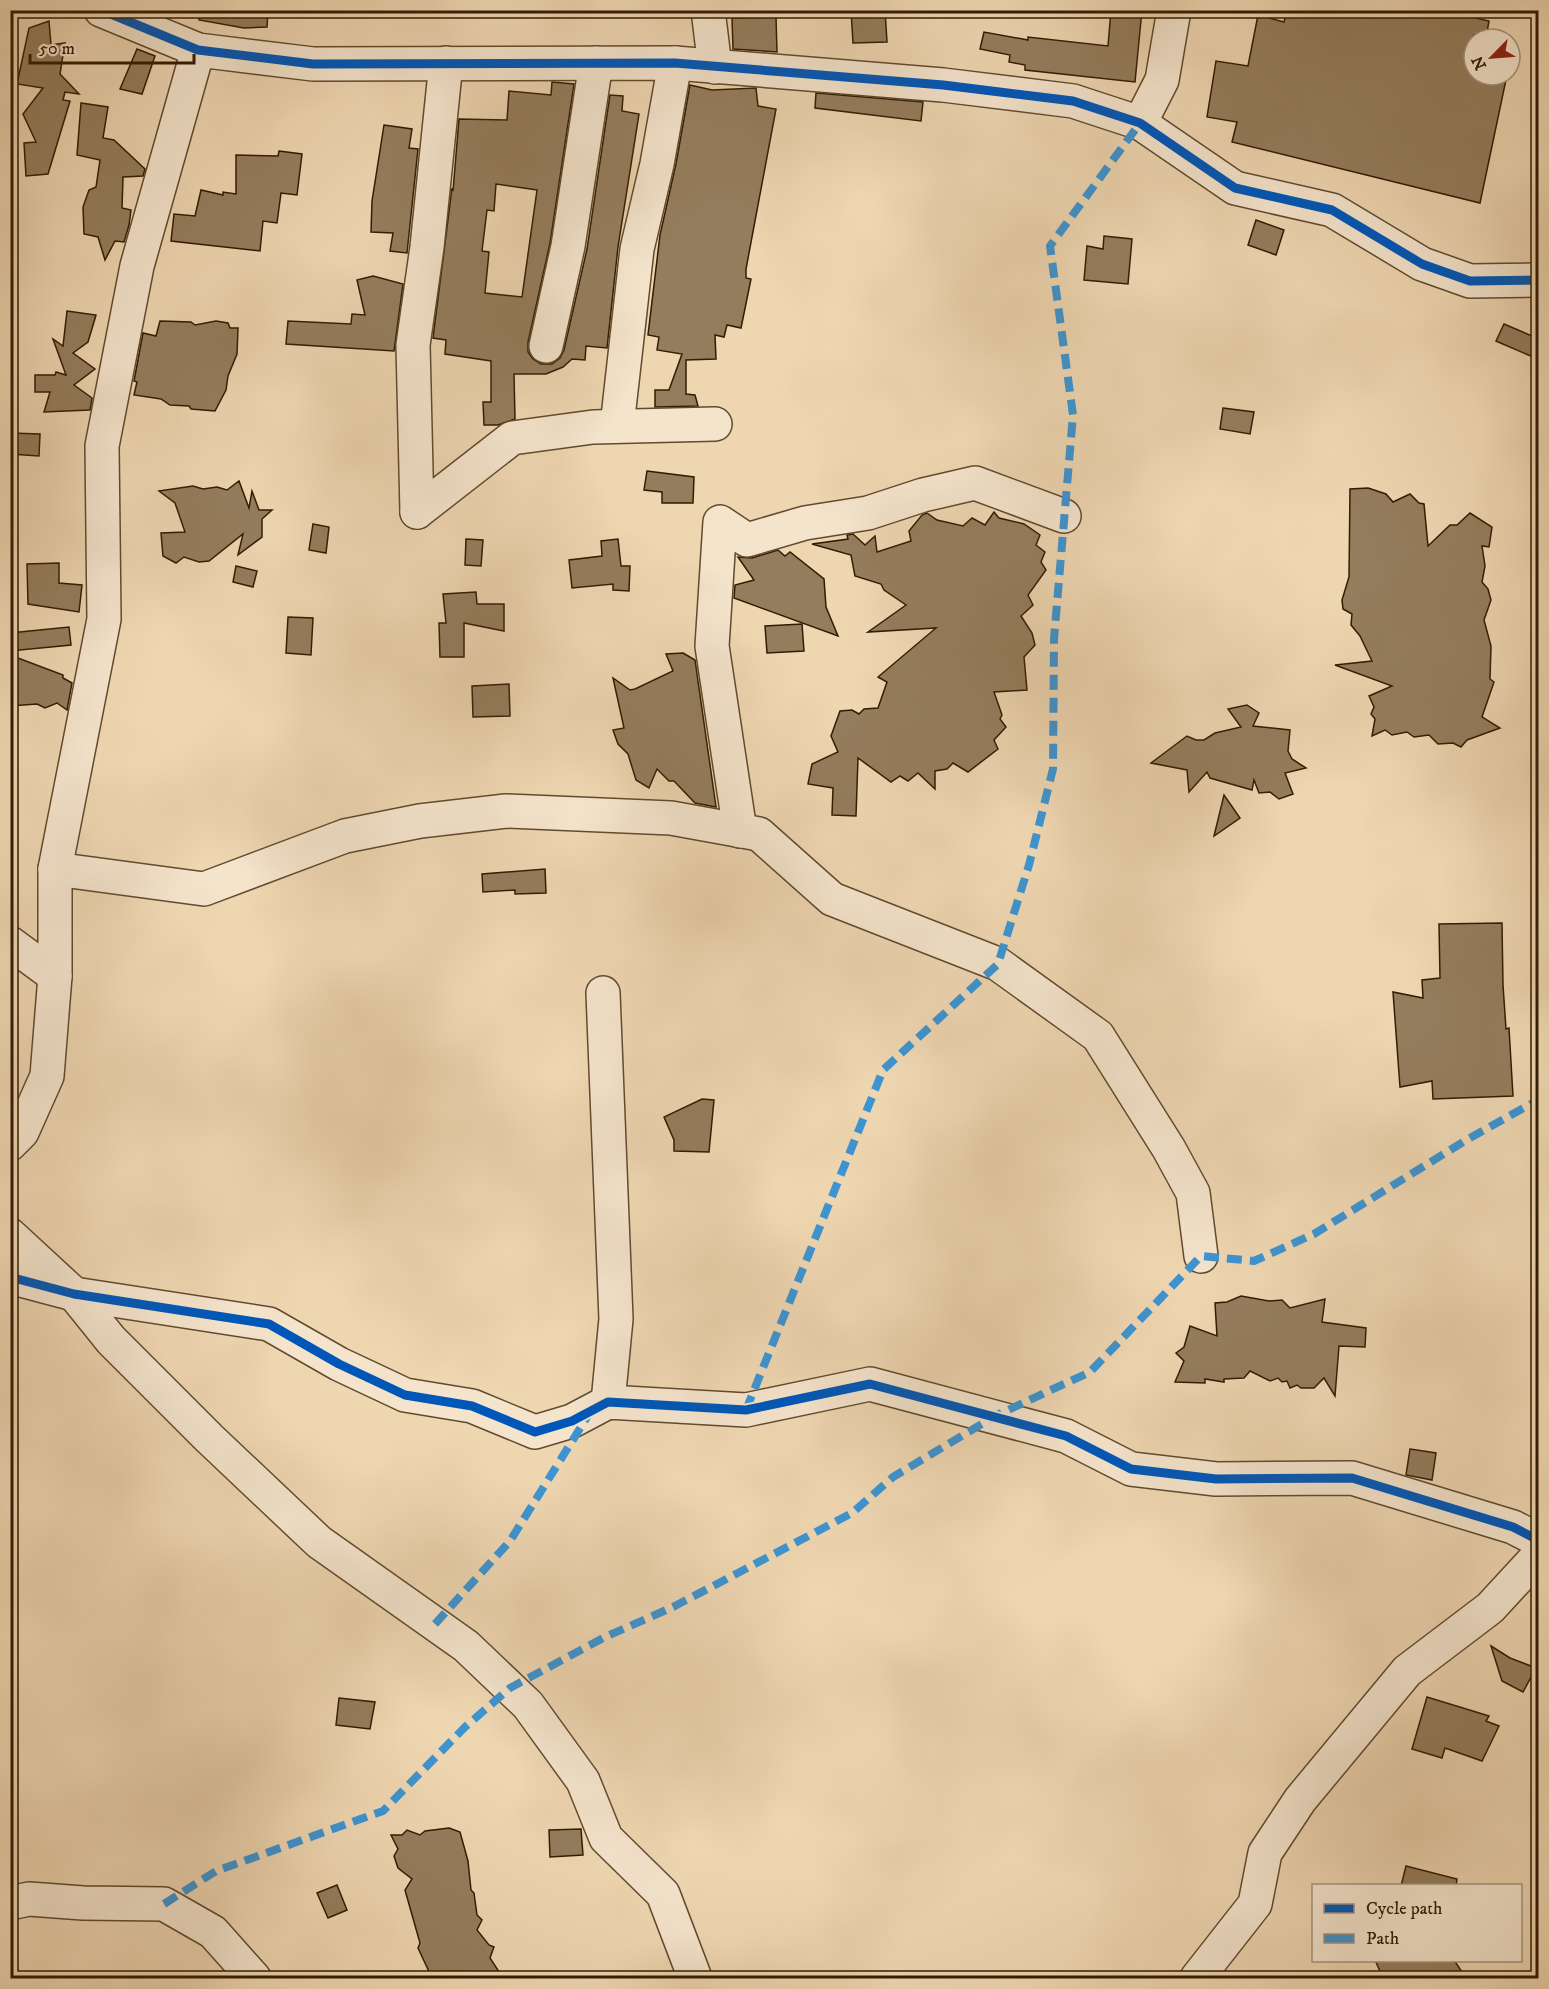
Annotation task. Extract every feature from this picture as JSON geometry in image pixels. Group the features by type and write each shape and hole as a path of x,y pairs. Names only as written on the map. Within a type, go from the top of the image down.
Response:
{"street":[{"path":"100,10 198,50 313,64 675,63 943,85 1073,101 1140,123 1234,188 1332,210 1422,264 1470,281 1539,280"},
{"path":"708,10 715,67"},
{"path":"1140,123 1162,80 1174,10"},
{"path":"10,1144 22,1132 47,1076 55,976 55,869 104,619 102,446 137,266 198,50"},
{"path":"446,63 427,247 413,345 417,512 512,438 617,426 715,424"},
{"path":"546,346 568,246 596,63"},
{"path":"617,426 637,249 657,164 675,63"},
{"path":"740,831 712,646 720,522 747,540 805,524 868,513 923,495 975,483 1064,516"},
{"path":"55,869 204,889 345,836 420,821 506,811 671,818 759,834 832,899 998,964 1098,1036 1169,1149 1193,1193 1201,1256"},
{"path":"10,943 55,976"},
{"path":"603,993 616,1319 608,1402"},
{"path":"10,1235 74,1294 111,1340 142,1371 319,1542 466,1646 528,1705 583,1781 606,1838 663,1894 695,1978"},
{"path":"10,1277 74,1294 268,1324 339,1364 405,1395 471,1406 535,1432 572,1421 608,1402 746,1410 870,1384 1066,1436 1131,1469 1216,1479 1352,1478 1513,1527 1539,1540"},
{"path":"1197,1978 1255,1904 1265,1853 1300,1800 1407,1671 1490,1608 1539,1556"},
{"path":"10,1903 29,1899 82,1903 164,1904 213,1932 254,1978"}],"building":[{"path":"200,10 268,10 267,27 244,28 199,20"},
{"path":"851,10 885,10 887,42 853,43"},
{"path":"1111,10 1142,10 1135,82 1025,70 1025,65 1009,62 1010,55 980,49 984,32 1028,40 1028,37 1108,46"},
{"path":"1287,10 1370,10 1396,16 1397,10 1468,10 1467,16 1489,21 1488,27 1462,27 1462,87 1504,87 1480,203 1232,142 1237,122 1207,117 1216,61 1248,66 1258,15 1284,22"},
{"path":"776,17 777,52 733,49 732,18"},
{"path":"49,21 51,45 65,43 60,74 79,94 65,92 63,100 70,101 48,174 26,176 24,143 36,142 23,114 43,88 17,84 29,28"},
{"path":"137,49 155,56 142,94 120,89"},
{"path":"552,82 574,84 550,243 528,342 528,352 541,364 552,364 560,358 564,350 587,249 610,95 623,96 622,111 639,114 618,247 607,348 586,346 585,360 572,359 563,367 546,374 514,374 515,419 498,425 484,425 483,402 491,402 491,361 445,354 446,340 433,338 452,188 453,191 459,119 507,120 509,91 551,95","holes":["496,184 537,190 522,297 485,293 489,252 482,251 487,210 494,211"]},
{"path":"690,85 712,90 756,88 758,106 776,109 746,269 746,278 751,279 741,328 727,325 724,337 715,335 716,359 686,360 686,394 695,395 698,406 655,407 655,390 669,390 682,354 657,350 659,337 648,335 660,235"},
{"path":"816,93 923,102 921,121 815,108"},
{"path":"81,103 108,107 103,138 114,140 145,169 143,176 123,177 122,208 131,210 129,225 124,242 115,241 105,260 98,237 84,234 83,207 89,190 96,187 100,160 77,155"},
{"path":"384,125 412,129 409,148 418,149 407,253 390,251 393,233 371,232 372,201"},
{"path":"279,151 302,154 297,195 281,193 277,223 263,221 260,251 171,241 174,214 195,216 201,190 223,195 223,192 236,194 236,155 278,156"},
{"path":"1256,220 1284,230 1276,255 1248,245"},
{"path":"1104,236 1132,239 1128,284 1084,280 1087,246 1103,249"},
{"path":"373,276 403,284 394,351 286,344 288,321 351,324 352,314 365,315 357,280"},
{"path":"67,311 96,315 88,342 73,353 95,369 74,385 92,398 90,410 44,412 50,392 35,392 35,375 55,375 56,372 66,375 53,339 63,346"},
{"path":"160,321 191,322 195,325 216,321 228,323 230,328 238,328 237,354 228,376 226,390 215,411 170,405 161,399 134,395 137,382 134,381 143,333 156,336"},
{"path":"1504,324 1539,339 1533,357 1496,341"},
{"path":"1223,408 1254,412 1250,434 1220,429"},
{"path":"10,433 40,434 39,456 10,454"},
{"path":"647,471 694,477 693,503 662,503 662,492 644,490"},
{"path":"239,481 249,508 252,491 259,510 272,510 262,519 262,537 238,555 243,534 209,561 199,562 184,557 176,563 163,556 161,533 185,532 175,503 159,491 193,486 203,489 217,487 227,490"},
{"path":"1368,488 1386,494 1393,502 1410,494 1419,503 1424,504 1428,546 1450,525 1457,525 1470,513 1492,527 1489,547 1482,546 1485,566 1482,582 1488,589 1491,600 1484,620 1491,646 1490,679 1494,682 1482,717 1500,728 1467,740 1461,747 1453,743 1438,744 1429,735 1414,737 1407,732 1392,735 1385,730 1372,736 1375,719 1371,714 1374,707 1369,696 1392,686 1335,665 1372,661 1360,636 1351,625 1352,614 1343,609 1342,600 1349,577 1350,489"},
{"path":"994,512 999,518 1024,524 1040,535 1036,545 1045,552 1041,562 1046,570 1028,595 1033,605 1021,616 1032,633 1035,645 1024,657 1027,690 994,692 1002,715 1000,719 1006,727 994,740 998,749 968,772 953,763 947,769 935,771 935,789 918,773 908,781 900,776 891,782 858,758 856,816 832,815 833,788 808,784 812,764 838,752 831,736 840,711 852,710 859,714 864,709 878,708 887,682 878,677 936,628 868,632 906,605 884,590 881,584 855,576 851,555 812,544 848,539 847,535 853,534 865,545 875,536 877,552 911,541 909,531 922,515 927,513 937,520 963,526 972,518 985,525"},
{"path":"313,524 329,527 326,553 309,550"},
{"path":"466,539 483,540 481,566 465,565"},
{"path":"618,539 621,566 630,566 629,591 613,590 613,584 572,588 569,560 602,556 601,541"},
{"path":"778,550 785,556 790,552 824,579 826,607 838,636 734,598 735,585 754,580 738,557 752,558"},
{"path":"59,563 59,583 82,585 79,612 28,604 27,564"},
{"path":"236,566 257,571 253,587 233,582"},
{"path":"476,592 477,604 504,604 504,631 464,623 464,657 440,657 439,623 446,623 443,594"},
{"path":"288,617 313,618 311,655 286,653"},
{"path":"802,624 804,651 767,653 765,626"},
{"path":"69,627 71,645 10,651 10,633"},
{"path":"683,653 695,660 716,807 695,803 674,781 669,781 657,769 649,788 636,780 628,754 618,744 613,730 624,728 613,678 630,690 635,689 673,671 666,654"},
{"path":"10,655 63,675 63,678 72,683 67,710 57,703 45,708 37,704 10,706"},
{"path":"509,684 510,716 473,717 472,686"},
{"path":"1247,705 1259,713 1253,726 1290,730 1288,751 1292,759 1306,768 1285,773 1293,794 1279,799 1270,792 1259,793 1254,780 1252,790 1210,778 1207,772 1189,792 1187,770 1151,763 1187,736 1196,740 1204,740 1215,733 1241,727 1228,709"},
{"path":"1224,795 1240,818 1214,836"},
{"path":"545,869 546,893 515,894 515,890 483,892 482,874"},
{"path":"1502,923 1503,985 1506,1029 1509,1028 1513,1096 1433,1099 1432,1081 1400,1087 1393,992 1423,998 1422,980 1440,978 1439,924"},
{"path":"702,1099 714,1100 709,1152 674,1151 674,1140 664,1117"},
{"path":"1241,1296 1269,1301 1282,1300 1290,1308 1325,1299 1322,1322 1366,1328 1365,1347 1339,1346 1335,1396 1324,1378 1314,1388 1301,1388 1297,1385 1290,1388 1287,1381 1282,1382 1278,1378 1270,1381 1250,1371 1244,1378 1224,1379 1224,1382 1205,1379 1205,1383 1175,1382 1184,1361 1176,1353 1184,1347 1190,1326 1217,1336 1215,1303 1227,1302"},
{"path":"1410,1449 1436,1453 1432,1480 1406,1475"},
{"path":"1491,1646 1510,1658 1536,1668 1523,1692 1502,1681"},
{"path":"1427,1697 1489,1716 1486,1721 1499,1726 1482,1761 1445,1748 1442,1758 1412,1749"},
{"path":"339,1698 375,1702 370,1729 336,1725"},
{"path":"449,1828 460,1832 468,1861 471,1890 474,1893 477,1915 482,1920 477,1930 489,1945 494,1947 490,1958 503,1978 432,1978 418,1948 420,1943 405,1890 412,1879 398,1868 394,1856 398,1849 391,1835 402,1835 407,1830 420,1835 425,1831"},
{"path":"581,1829 583,1855 550,1857 549,1830"},
{"path":"1406,1866 1457,1879 1456,1884 1402,1884"},
{"path":"337,1885 347,1910 328,1918 317,1893"},
{"path":"1376,1962 1455,1962 1466,1978 1383,1978"}],"marked path":[{"path":"746,1410 883,1070 998,964 1029,865 1053,769 1054,639 1073,415 1050,246 1140,123"},
{"path":"164,1904 216,1871 383,1811 465,1727 510,1688 605,1637 673,1607 852,1513 893,1477 995,1416 1090,1372 1201,1256 1254,1261 1314,1234 1468,1139 1538,1100"},
{"path":"435,1624 510,1541 589,1414"}],"cycle path":[{"path":"101,10 198,50 313,64 675,63 943,85 1073,101 1140,123 1235,188 1332,210 1422,264 1470,281 1538,280"},
{"path":"10,1277 74,1294 269,1324 339,1364 405,1395 472,1406 535,1432 572,1421 608,1402 746,1410 870,1384 1066,1436 1131,1469 1216,1479 1352,1478 1513,1527 1538,1540"}]}
